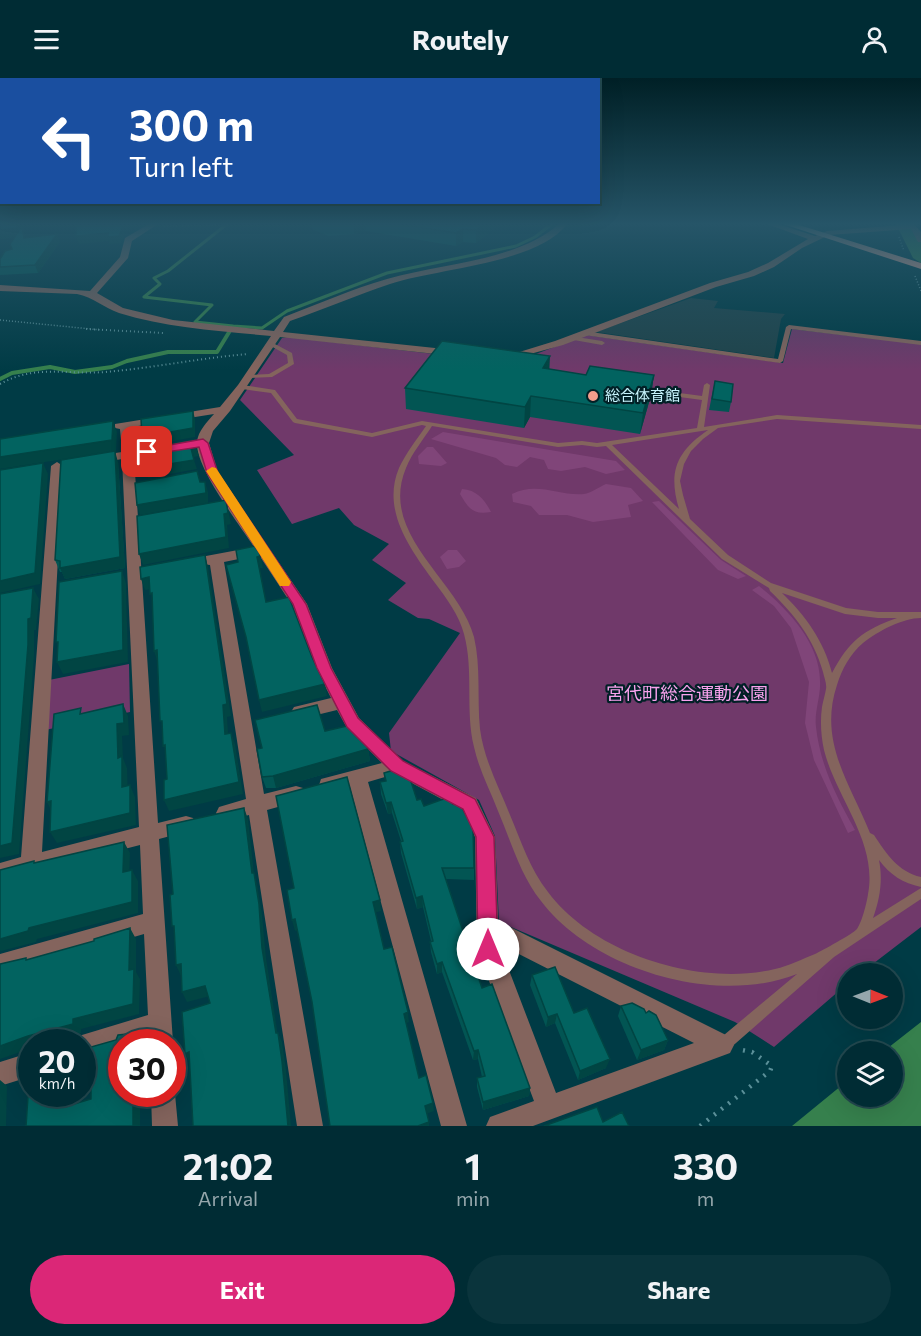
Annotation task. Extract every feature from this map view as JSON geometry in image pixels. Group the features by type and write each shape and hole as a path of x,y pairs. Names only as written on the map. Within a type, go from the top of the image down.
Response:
{"street":[{"path":"92,294 111,273"},
{"path":"32,864 63,465 192,444 226,409 287,319 339,299 423,273"},
{"path":"497,358 513,357 570,338 752,273"},
{"path":"0,288 38,288 92,294 120,310 271,344 464,354"},
{"path":"103,428 226,409"},
{"path":"126,425 128,455 135,486 137,522 134,573 160,1029"},
{"path":"192,444 227,506 262,550 299,604 324,668 353,723 397,766 469,804 485,837 488,949 549,1107"},
{"path":"192,563 262,550"},
{"path":"216,559 250,725 258,804 310,1126"},
{"path":"29,593 54,589"},
{"path":"288,716 342,702"},
{"path":"0,872 397,766"},
{"path":"357,777 454,1126"},
{"path":"0,965 154,921"},
{"path":"488,927 722,1045"},
{"path":"499,1126 722,1045"},
{"path":"0,1074 18,1068"},
{"path":"164,1107 165,1126"}],"lane":[{"path":"584,333 780,361 789,327 921,343"},
{"path":"570,338 602,343"},
{"path":"249,377 270,376 291,364 290,354 271,344"},
{"path":"700,429 707,385"},
{"path":"242,387 273,391 295,422 372,435 422,423 558,445 608,444 777,417 921,427"},
{"path":"635,389 704,398"},
{"path":"430,424 402,472 398,483 398,507 408,540 452,601 469,634 472,651 473,715 478,747 527,871 546,900 573,927 606,949 646,965 686,976 725,981 772,976 830,953"},
{"path":"686,519 677,481 682,460 703,435 720,425"},
{"path":"608,444 725,557 768,585 790,605 816,641 826,661 830,684 827,731 832,762 864,830 875,865 874,902 862,930"},
{"path":"768,585 845,611 878,615 916,615"},
{"path":"830,684 843,659 870,634 916,615"},
{"path":"864,830 882,857 898,873 921,882"},
{"path":"722,1045 830,953 921,893"}],"path":[{"path":"0,320 109,331 169,333"},
{"path":"0,384 16,375 54,369 75,374 101,373 206,357 271,344"},
{"path":"700,1126 770,1071 772,1066 752,1052 722,1045"}],"shaded area":[{"path":"691,298 718,301 714,308 785,314 781,319 774,358 596,332"},
{"path":"443,432 616,461 625,470 606,474 585,467 561,471 548,469 544,460 530,457 517,467 505,465 496,458 431,439"},
{"path":"427,447 433,447 447,463 441,466 419,464 418,456"},
{"path":"606,484 631,488 643,501 628,505 631,517 593,522 567,515 539,515 531,506 513,502 512,494 521,490 539,489 584,494"},
{"path":"462,489 480,496 491,512 480,513 472,510 460,494"},
{"path":"659,501 721,560 746,576 738,579 718,570 652,502"},
{"path":"448,550 457,550 466,561 459,567 447,569 440,557"},
{"path":"759,586 791,616 814,653 819,667 820,681 816,721 818,741 830,781 855,830 848,833 814,760 805,723 809,682 791,628 774,606 752,590"},
{"path":"921,1022 921,1126 792,1126 837,1089 837,1107 903,1107 903,1041 897,1041"}],"green space":[{"name":"宮代町総合運動公園","path":"792,329 921,344 921,927 874,963 837,963 837,993 774,1047 735,1022 499,922 495,836 479,800 391,751 389,733 460,633 429,619 418,618 388,600 406,583 372,560 389,544 354,525 339,508 292,524 257,470 294,455 240,400 282,338 288,337 486,360 528,357 586,335 783,363"},
{"path":"129,664 130,712 45,730 49,680"}],"building":[{"path":"442,341 550,356 543,368 586,375 590,366 654,375 643,413 531,396 525,407 405,388"},
{"path":"715,381 733,384 731,402 712,399"},
{"path":"193,411 193,428 142,437 141,419"},
{"path":"113,421 112,440 0,457 0,439"},
{"path":"194,440 196,447 191,448 194,460 145,468 145,448"},
{"path":"115,451 120,557 60,568 60,561 55,560 61,460"},
{"path":"43,463 35,573 0,581 0,470"},
{"path":"197,471 200,482 205,482 206,493 137,505 135,483"},
{"path":"226,500 228,513 224,514 226,537 139,554 137,516"},
{"path":"255,546 260,553 257,557 266,602 289,597 325,684 259,700 246,637 226,565 238,562 236,550"},
{"path":"205,555 227,704 223,705 225,734 231,733 239,782 164,800 164,780 167,779 165,745 163,746 162,721 160,721 157,650 154,651 152,593 150,594 149,577 141,579 140,567"},
{"path":"122,571 123,650 57,662 59,582"},
{"path":"33,588 31,618 28,619 28,645 12,843 0,846 0,594"},
{"path":"123,704 124,723 117,724 118,758 122,756 122,787 130,785 130,813 50,832 51,801 47,802 54,714 81,708 80,714"},
{"path":"317,705 325,731 351,725 365,738 368,749 273,776 262,777 257,749 262,748 255,720"},
{"path":"397,769 399,773 408,772 417,800 421,799 424,806 449,797 453,804 459,802 473,828 474,868 442,868 482,988 492,984 530,1088 483,1102 477,1078 485,1076 478,1050 474,1051 442,962 437,964 430,942 433,941 422,896 416,898 391,802 386,803 380,782 386,781 384,773"},
{"path":"347,777 380,900 373,902 384,949 392,947 408,1012 404,1014 419,1078 426,1075 433,1103 425,1106 429,1122 418,1126 330,1126 312,1002 287,890 294,888 276,796"},
{"path":"244,808 252,873 254,873 259,904 262,948 282,1061 288,1126 193,1126 189,1052 186,1054 186,1029 183,1029 182,1012 210,1003 205,986 182,992 181,964 176,965 174,926 172,926 170,895 173,894 167,825"},
{"path":"124,842 123,872 132,870 132,902 29,928 28,931 0,939 0,870"},
{"path":"130,928 129,970 134,969 133,1004 73,1019 73,1024 54,1029 18,1029 18,1040 0,1046 0,964 26,958 26,960 94,941 94,939"},
{"path":"555,967 574,1013 587,1008 610,1059 580,1071 557,1014 548,1017 532,975"},
{"path":"632,1003 644,1009 646,1013 649,1011 656,1015 668,1040 641,1050 621,1006"},
{"path":"108,1042 108,1107 133,1107 133,1126 26,1126 27,1107 96,1107 96,1046"},
{"path":"597,1107 603,1122 622,1112 629,1126 544,1126"}],"waterway":[{"path":"164,273 154,278 160,284 144,297 212,305 195,322 233,326"},
{"path":"233,326 262,328 287,311 387,273"},
{"path":"230,330 233,326"},
{"path":"0,379 12,373 50,367 75,372 112,367 127,361 168,352 217,352 231,329"}],"slow traffic":[{"path":"212,471 232,505 285,582"}],"place":[{"name":"総合体育館","path":"593,396"}],"route":[{"path":"147,452 203,443 212,473 299,604 324,668 353,723 397,766 469,804 485,837 488,949"}]}
